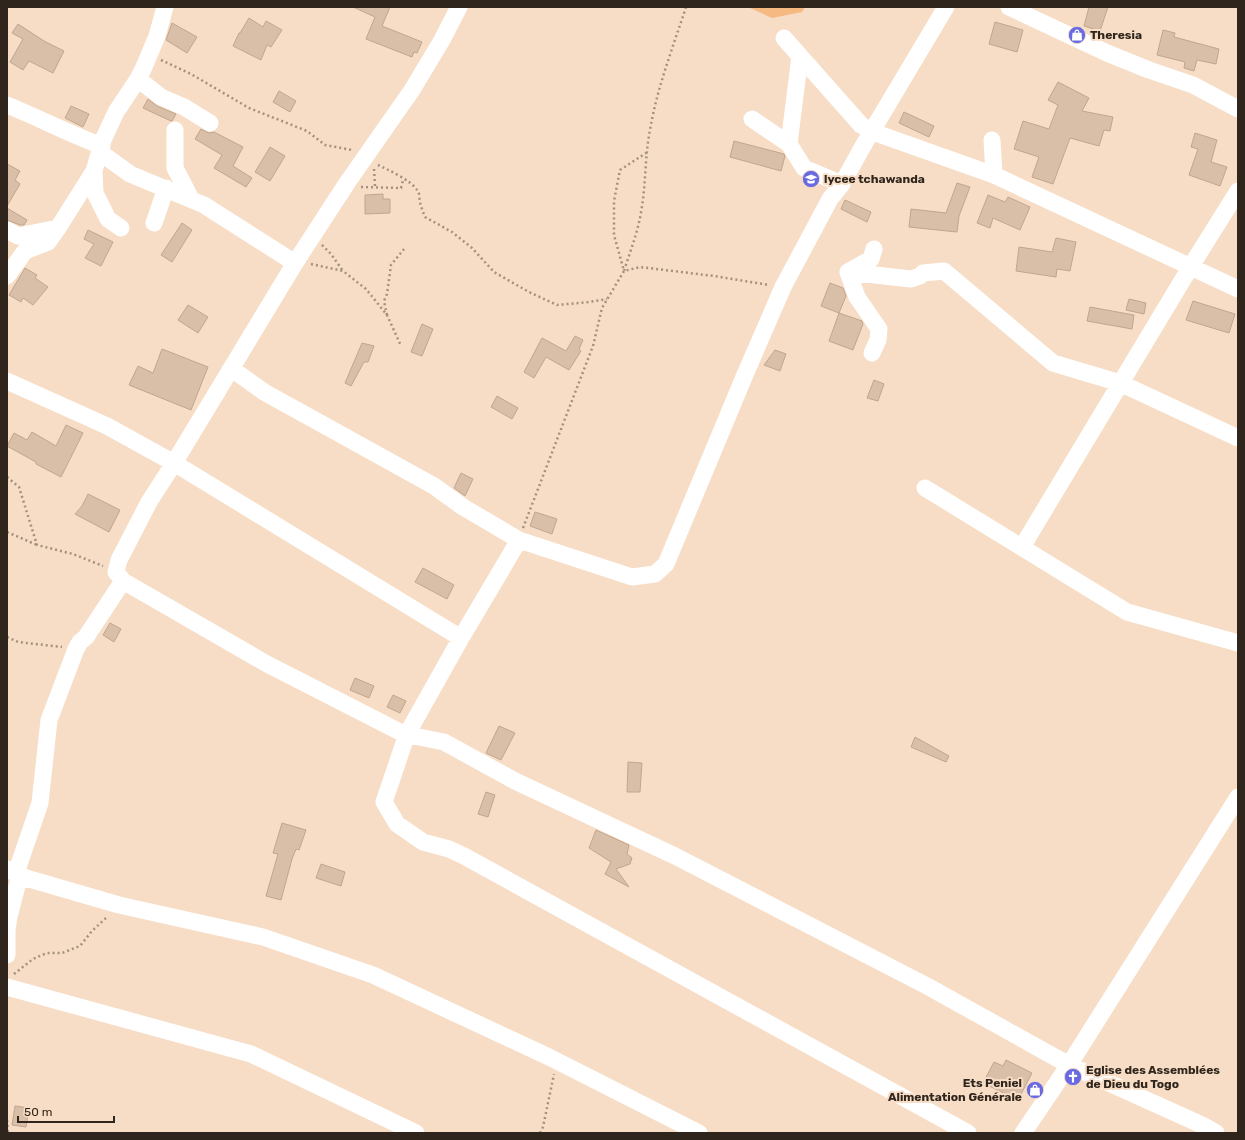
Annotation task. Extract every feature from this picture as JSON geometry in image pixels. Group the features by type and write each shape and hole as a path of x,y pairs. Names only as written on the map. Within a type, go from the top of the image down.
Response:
{"street":[{"path":"7,276 25,251 48,242 94,171 104,140 116,112 138,79 150,55 165,7"},
{"path":"7,955 7,930 18,882 17,873 40,803 49,720 76,649 86,637 119,576 119,560 149,502 174,464 295,263 347,183 412,90 442,40 459,7"},
{"path":"232,369 264,392 434,486 463,507 519,540 632,577 654,574 666,564 783,288 830,199 842,184 946,7"},
{"path":"1009,7 1107,53 1149,70 1194,85 1238,109"},
{"path":"784,38 861,125 873,132 994,175 1238,289"},
{"path":"789,144 800,56"},
{"path":"138,79 161,97 184,107 210,123"},
{"path":"7,105 37,117 78,137 101,150 130,174 204,205 295,263"},
{"path":"752,119 789,144 804,168 842,184"},
{"path":"175,130 175,168 191,199"},
{"path":"992,140 994,175"},
{"path":"94,171 95,193 108,219 121,228"},
{"path":"154,223 166,188"},
{"path":"1022,547 1190,266 1238,191"},
{"path":"7,230 18,236 58,228"},
{"path":"848,272 871,259 874,249"},
{"path":"848,272 910,279 924,273 944,271 1053,363 1120,383 1238,438"},
{"path":"848,272 857,297 879,329 878,340 872,353"},
{"path":"7,382 107,426 174,464 461,638"},
{"path":"924,488 1127,612 1238,643"},
{"path":"519,540 461,638 407,734 384,802 397,824 423,842 449,849 464,856 968,1133"},
{"path":"119,576 267,664 407,734 444,742 515,781 675,856 927,986 1069,1065 1202,1125 1216,1133"},
{"path":"1023,1133 1069,1065 1235,806"},
{"path":"17,873 119,905 263,937 366,972 549,1057 699,1133"},
{"path":"10,981 251,1054 416,1133"}],"path":[{"path":"519,540 593,346 602,308 624,271 635,238 639,225 645,184 646,152 656,101 686,7"},
{"path":"150,55 191,74 249,108 307,131 325,145 368,154"},
{"path":"624,271 614,235 614,201 620,170 646,152"},
{"path":"375,187 374,163 411,183 418,191 425,217 452,232 472,248 494,272 529,292 557,304 608,299"},
{"path":"347,183 353,187 401,188 403,180"},
{"path":"311,240 320,242 343,271 366,288 387,315"},
{"path":"401,346 387,315 384,301 387,294 391,265 404,249"},
{"path":"295,263 316,265 343,271"},
{"path":"624,271 640,267 714,276 783,288"},
{"path":"7,477 19,486 37,545"},
{"path":"7,532 37,545 73,554 119,576"},
{"path":"7,637 18,642 76,649"},
{"path":"10,981 33,960 47,953 62,953 80,946 92,931 119,905"},
{"path":"540,1133 555,1067 549,1057"},
{"path":"7,1120 8,1133"}],"shaded area":[{"path":"748,7 805,7 802,12 772,18"}],"building":[{"path":"353,7 390,7 382,26 422,42 417,53 414,52 412,57 366,39 375,17"},
{"path":"1089,7 1108,7 1100,31 1084,26"},
{"path":"249,18 263,27 266,21 282,30 271,47 267,45 261,60 233,46 239,33"},
{"path":"995,22 1023,30 1017,52 989,44"},
{"path":"172,23 197,37 187,53 166,40"},
{"path":"18,24 44,41 64,51 53,73 29,61 23,70 10,62 23,39 12,33"},
{"path":"1163,30 1175,33 1174,37 1219,49 1216,64 1197,60 1194,71 1184,68 1185,62 1157,55"},
{"path":"1058,82 1089,98 1082,111 1113,117 1110,131 1104,130 1099,146 1070,138 1053,184 1032,177 1039,157 1014,149 1023,121 1049,129 1058,105 1048,100"},
{"path":"279,91 296,101 290,112 273,102"},
{"path":"148,99 157,106 176,114 172,121 143,108"},
{"path":"71,106 89,114 83,127 65,118"},
{"path":"904,112 934,126 929,137 899,123"},
{"path":"201,129 209,133 214,132 243,147 233,166 252,178 246,187 214,168 222,155 195,139"},
{"path":"1195,133 1217,140 1211,162 1227,167 1220,186 1189,175 1198,149 1191,147"},
{"path":"734,141 784,154 785,156 781,171 730,157"},
{"path":"270,147 285,156 270,181 255,172"},
{"path":"7,164 20,171 15,180 20,184 7,206"},
{"path":"957,183 970,187 959,216 957,232 909,227 911,209 946,213"},
{"path":"383,194 383,199 390,199 390,213 365,214 365,195"},
{"path":"988,195 1005,202 1008,197 1030,207 1020,230 993,218 990,228 977,223"},
{"path":"845,200 871,212 867,222 841,209"},
{"path":"7,208 27,220 24,225 7,220"},
{"path":"182,223 192,230 172,262 161,255"},
{"path":"88,230 113,242 101,266 85,258 94,244 84,239"},
{"path":"1056,238 1076,242 1070,271 1057,269 1056,277 1016,271 1019,247 1052,252"},
{"path":"25,268 37,275 35,278 48,287 33,305 23,298 21,302 9,295"},
{"path":"830,283 843,288 846,296 839,313 821,306"},
{"path":"1129,299 1146,303 1144,314 1126,310"},
{"path":"1193,301 1235,314 1229,333 1186,320"},
{"path":"188,305 208,317 198,333 178,320"},
{"path":"1090,307 1134,315 1132,329 1087,321"},
{"path":"839,313 862,321 863,324 853,350 829,341"},
{"path":"422,324 433,329 422,356 411,352"},
{"path":"575,336 583,340 579,349 581,351 569,370 546,357 534,378 524,372 542,338 566,351"},
{"path":"362,343 374,346 368,362 364,362 351,386 345,383"},
{"path":"162,349 208,367 191,410 129,385 138,366 153,373"},
{"path":"775,350 786,354 780,371 764,365"},
{"path":"874,380 884,384 878,401 867,398"},
{"path":"497,396 518,408 512,419 491,407"},
{"path":"66,425 83,433 61,477 7,446 14,433 27,440 32,432 56,446"},
{"path":"461,473 473,479 465,496 454,488"},
{"path":"88,494 120,510 109,532 75,514 82,506"},
{"path":"535,512 557,519 552,534 530,526"},
{"path":"423,568 454,585 447,599 415,582"},
{"path":"110,623 121,629 114,642 103,635"},
{"path":"355,678 374,686 369,698 350,690"},
{"path":"393,695 406,701 400,713 387,707"},
{"path":"499,726 515,733 501,760 486,753"},
{"path":"915,737 949,756 946,762 911,747"},
{"path":"628,762 642,763 640,792 627,792"},
{"path":"486,792 495,795 488,817 478,814"},
{"path":"282,823 306,830 299,850 296,849 292,859 281,900 266,896 278,854 273,853"},
{"path":"596,830 629,845 627,854 632,858 630,864 616,869 629,887 605,874 611,862 589,848"},
{"path":"321,864 345,872 341,886 316,878"},
{"path":"1006,1060 1032,1073 1018,1100 983,1083 994,1062 1003,1066"},
{"path":"15,1106 29,1108 26,1127 12,1125"}],"place":[{"name":"Theresia","path":"1077,35"},
{"name":"lycee tchawanda","path":"811,179"},
{"name":"Eglise des Assemblées de Dieu du Togo","path":"1073,1077"},
{"name":"Ets Peniel Alimentation Générale","path":"1035,1090"}]}
